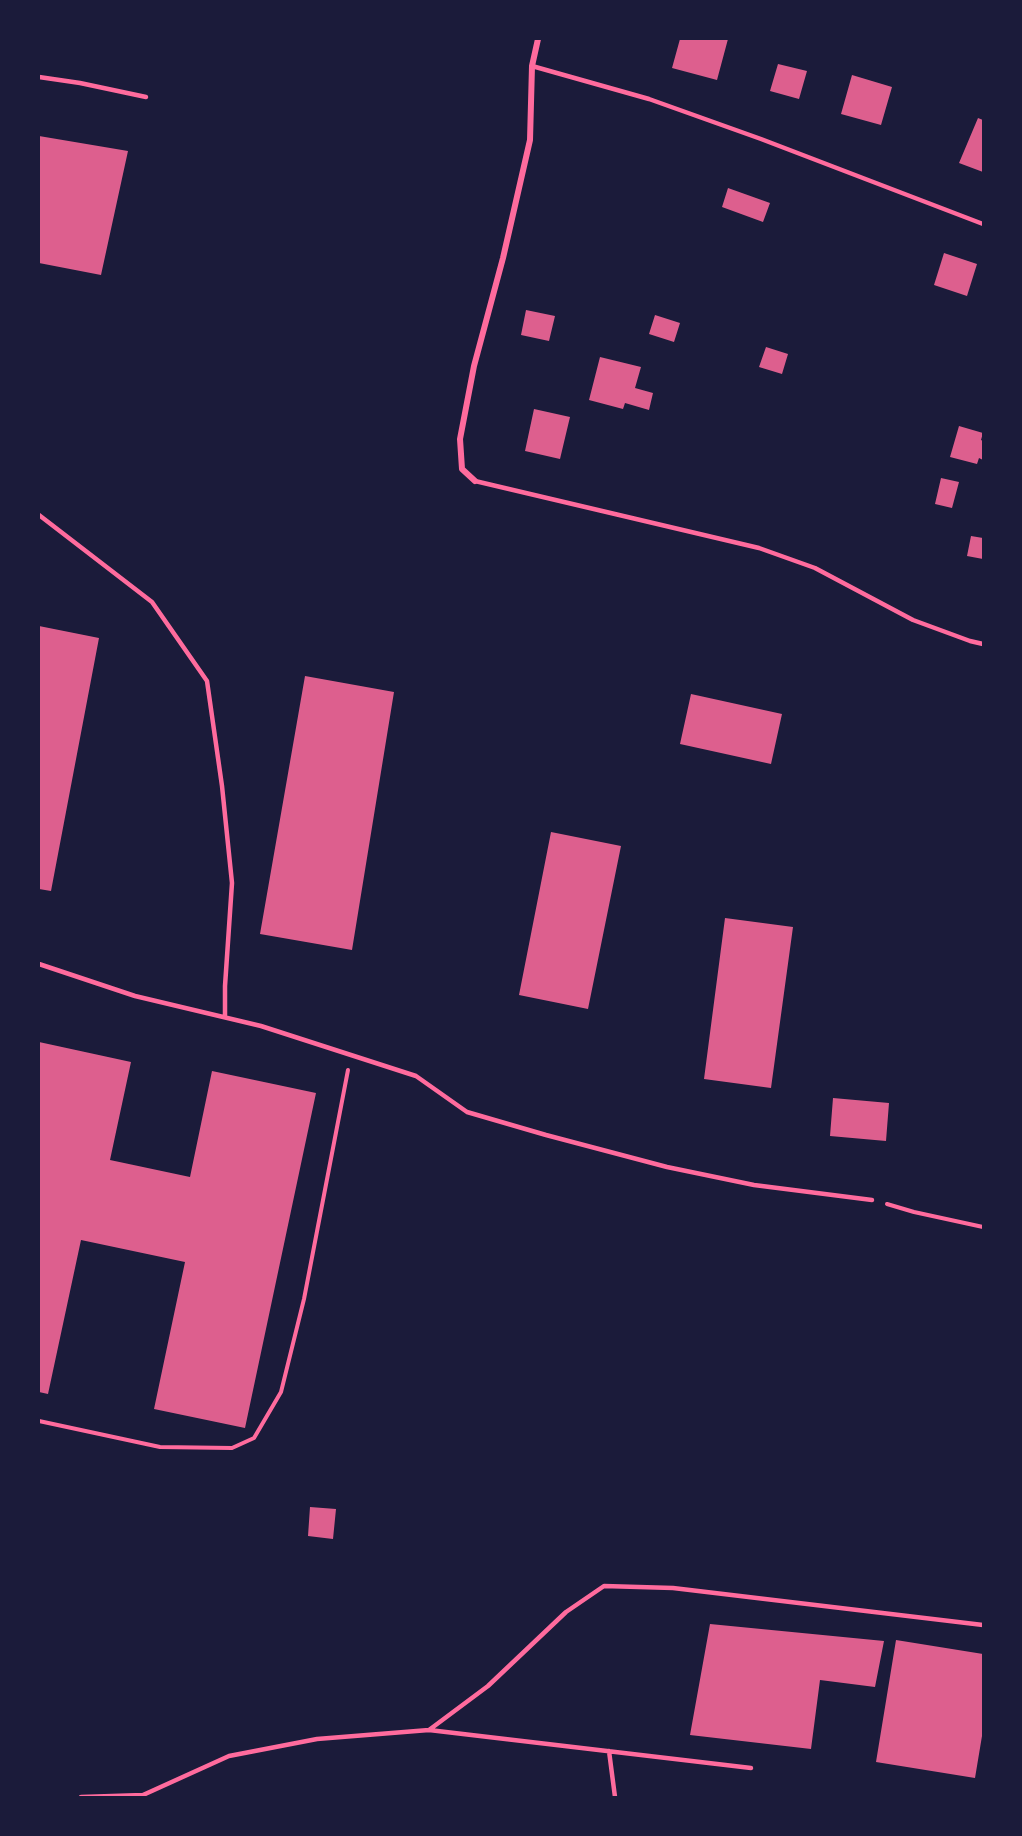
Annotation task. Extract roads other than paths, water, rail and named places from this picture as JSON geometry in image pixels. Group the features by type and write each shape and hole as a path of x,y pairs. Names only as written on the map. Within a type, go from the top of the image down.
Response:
{"street":[{"path":"475,481 462,469 460,439 474,366 530,140 532,66 538,39"}],"lane":[{"path":"532,66 649,99 983,224"},
{"path":"39,77 146,97"},
{"path":"475,481 759,548 815,568 913,620 983,645"},
{"path":"39,515 152,602 207,681 222,786 232,883 225,1017"},
{"path":"39,964 135,996 261,1026 416,1076 467,1112 546,1135 667,1167 754,1185 872,1200"},
{"path":"429,1730 488,1686 566,1612 604,1586 673,1588 983,1625"},
{"path":"81,1797 143,1795 229,1756 284,1745 317,1739 429,1730 751,1768"},
{"path":"609,1751 615,1797"}]}
